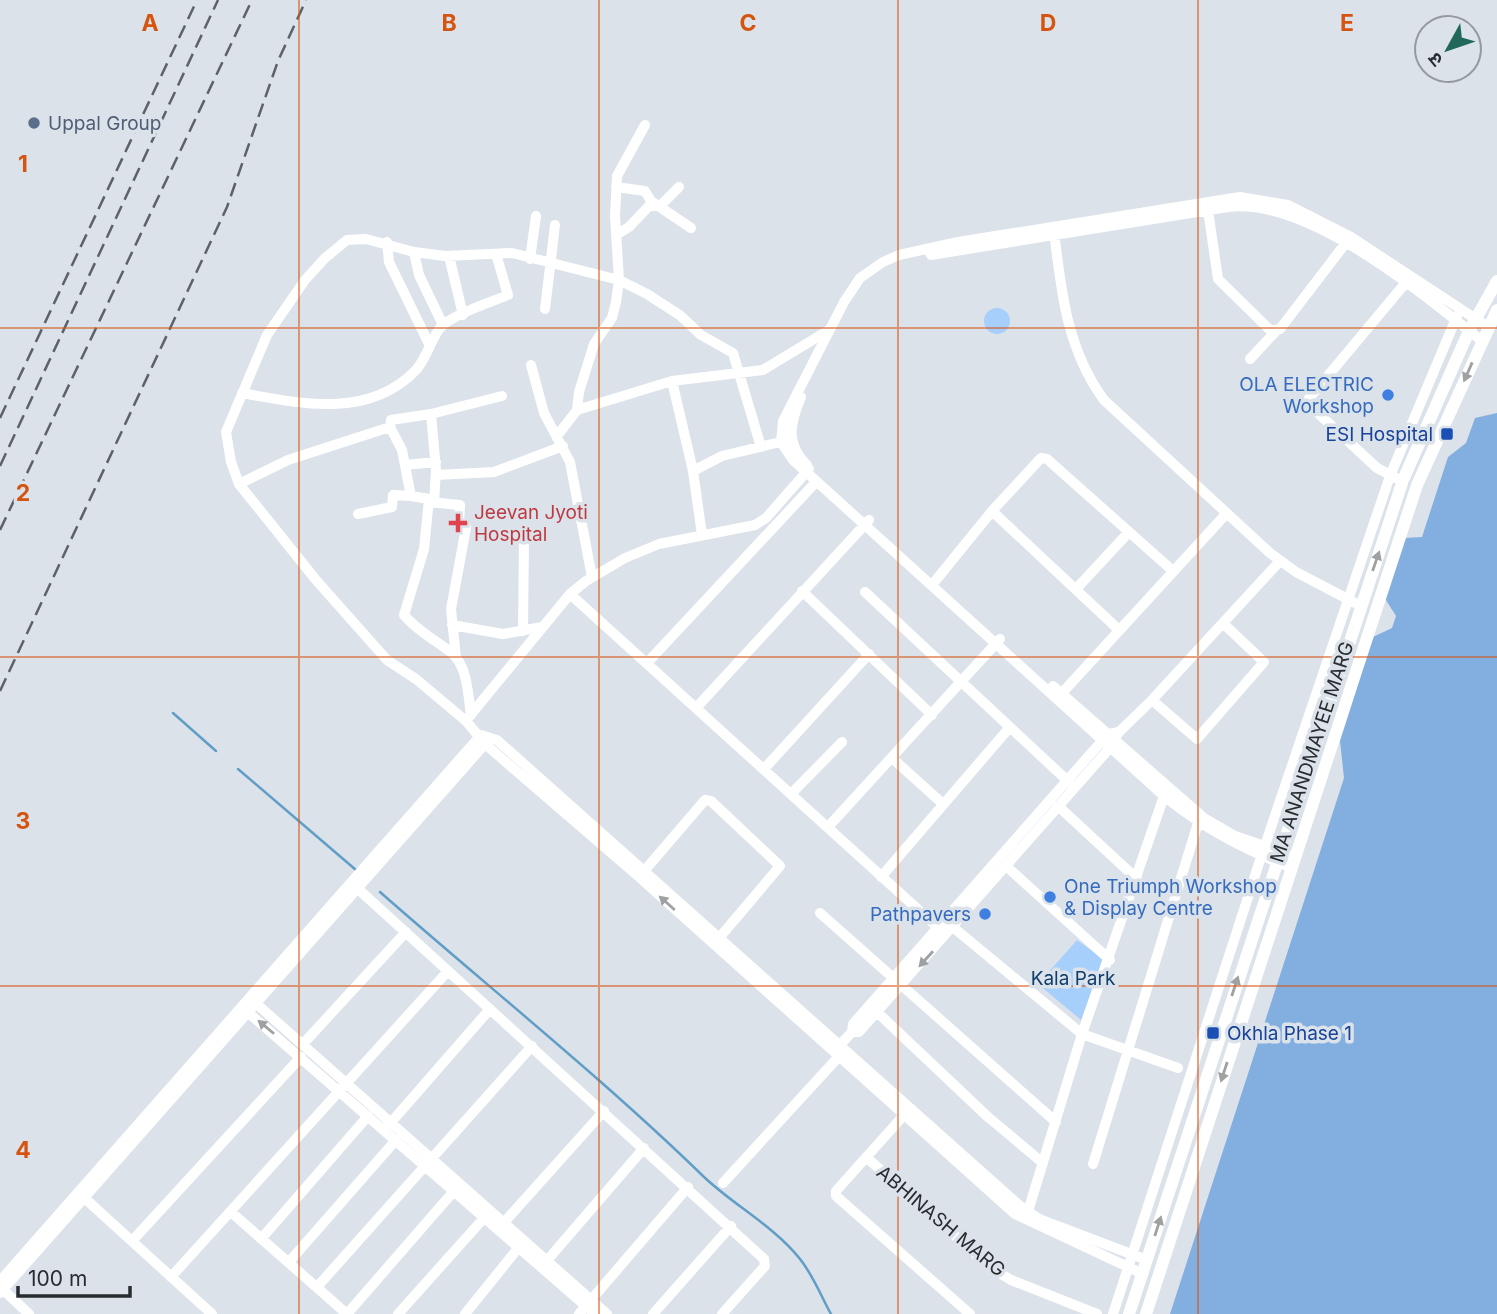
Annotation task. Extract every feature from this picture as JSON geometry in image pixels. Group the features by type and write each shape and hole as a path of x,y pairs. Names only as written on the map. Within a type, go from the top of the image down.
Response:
{"main road":[{"name":"MA ANANDMAYEE MARG","path":"1129,1314 1361,606 1396,478 1475,318 1497,281"},
{"name":"MA ANANDMAYEE MARG","path":"1146,1314 1292,861 1418,485 1497,310"}],"street":[{"path":"557,436 577,410 594,344 612,318 619,280 616,187 619,169 645,125"},
{"path":"616,187 645,191 657,206 691,228"},
{"path":"616,235 629,227 649,206 657,206 679,187"},
{"path":"1054,231 1229,199 1257,198 1288,205 1348,240 1408,281 1482,341"},
{"path":"1292,861 1262,852 1198,823 1164,796 1111,739 1062,693 998,641 936,580 816,482 786,441 783,421 829,330 860,284 875,267 899,255 1241,206 1267,209 1348,240"},
{"path":"1208,211 1218,279 1271,331 1276,331"},
{"path":"530,259 536,216"},
{"path":"545,309 555,225"},
{"path":"1054,231 1067,320 1085,372 1104,400 1280,561 1361,606"},
{"path":"761,447 748,410 740,372 730,351 701,335 681,316 647,294 619,280 512,253 449,256 414,252 387,242 347,240 312,272 268,335 226,432 231,462 239,484 316,580 387,660 468,718 488,745 840,1050 1027,1217 1147,1260"},
{"path":"1250,359 1276,331 1348,240"},
{"path":"387,242 389,262 430,346"},
{"path":"414,252 425,291 443,325"},
{"path":"242,393 293,402 353,405 383,393 412,374 443,325 508,295 496,254"},
{"path":"449,256 463,315"},
{"path":"1408,281 1488,327"},
{"path":"1396,478 1306,402 1408,281"},
{"path":"786,441 801,398 860,284"},
{"path":"1113,1314 1262,852 1348,600 1460,309"},
{"path":"577,410 672,381 769,367 829,330"},
{"path":"531,365 544,413 563,446 582,514 592,577"},
{"path":"672,381 693,471 702,535"},
{"path":"411,496 402,448 390,427 391,420 431,414 502,396"},
{"path":"431,414 436,475 424,549 404,615 426,636 456,658"},
{"path":"239,484 289,460 390,427"},
{"path":"693,471 722,456 786,441"},
{"path":"436,475 494,472 563,446"},
{"path":"936,580 1038,459 1044,458 1173,571"},
{"path":"405,465 436,462"},
{"path":"808,470 998,641 1204,818 1262,852"},
{"path":"468,718 570,594 592,577 625,558 659,544 760,522 808,470"},
{"path":"647,663 816,482"},
{"path":"358,514 392,507 393,495 428,498 431,502 461,505 459,526 466,528 451,609 456,658 467,685 468,718"},
{"path":"992,511 1119,630"},
{"path":"1062,693 1226,514"},
{"path":"696,708 867,522"},
{"path":"1076,589 1129,532"},
{"path":"523,631 524,538"},
{"path":"947,931 1111,739 1152,700 1280,561"},
{"path":"802,591 932,715"},
{"path":"865,592 1071,784"},
{"path":"570,594 881,877 947,931 1082,1034 1178,1068"},
{"path":"1152,700 1197,739 1264,662 1224,624"},
{"path":"452,625 503,634 542,627"},
{"path":"828,827 998,641"},
{"path":"764,769 869,654"},
{"path":"881,877 1010,727"},
{"path":"29,1314 1,1288 479,736 485,735 496,740 720,937 840,1050 904,1115 1027,1217 1143,1274"},
{"path":"791,794 842,742"},
{"path":"248,1005 357,888 483,745 488,745"},
{"path":"892,758 943,804"},
{"path":"723,1183 840,1050 852,1032 853,1024 947,931 1058,806 1071,784"},
{"path":"1027,1217 1082,1034 1110,960 1164,796"},
{"path":"645,870 705,800 711,801 780,866 720,937"},
{"path":"1058,806 1137,879"},
{"path":"1093,1164 1198,823"},
{"path":"1006,866 1110,960"},
{"path":"357,888 764,1259 765,1266 722,1314"},
{"path":"820,913 1056,1122"},
{"path":"302,1045 406,932"},
{"path":"172,1277 449,971"},
{"path":"852,1032 859,1032 878,1013 899,981"},
{"path":"248,1005 302,1045 343,1087 544,1264 595,1314"},
{"path":"248,1005 301,1057 343,1087 368,1116 387,1127 396,1140 426,1162 484,1218 500,1226 519,1247 544,1264"},
{"path":"387,1127 490,1009"},
{"path":"878,1013 988,1117 1043,1163"},
{"path":"317,1287 532,1046"},
{"path":"132,1241 301,1057"},
{"path":"500,1226 604,1111"},
{"path":"904,1115 836,1191 838,1199 970,1314"},
{"path":"261,1239 368,1116"},
{"path":"289,1262 396,1140"},
{"path":"544,1264 644,1148"},
{"name":"ABHINASH MARG","path":"866,1157 990,1267 1012,1280 1097,1314"},
{"path":"585,1306 688,1187"},
{"path":"231,1212 347,1314 454,1191"},
{"path":"81,1195 212,1314"},
{"path":"398,1314 484,1218"},
{"path":"653,1314 732,1227"},
{"path":"471,1312 519,1247"},
{"path":"585,1306 607,1314"}],"green space":[{"path":"997,308 1006,312 1010,321 1006,330 997,334 988,330 984,321 988,312"},
{"name":"Kala Park","path":"1077,940 1103,959 1081,1020 1038,984"}],"shaded area":[{"path":"1497,413 1497,1314 1170,1314 1344,778 1340,741 1373,637 1392,628 1396,616 1384,597 1405,538 1422,537 1448,457 1466,443 1475,418"}],"waterway":[{"path":"173,713 216,751"},
{"path":"238,769 356,870"},
{"path":"380,892 584,1067 715,1187 790,1247 805,1265 831,1314"}],"railway":[{"path":"0,418 197,0"},
{"path":"0,466 218,0"},
{"path":"0,530 252,0"},
{"path":"0,691 227,207 278,61 306,0"}],"place":[{"name":"Uppal Group","path":"34,123"},
{"name":"OLA ELECTRIC Workshop","path":"1388,395"},
{"name":"ESI Hospital","path":"1447,434"},
{"name":"Jeevan Jyoti Hospital","path":"458,523"},
{"name":"One Triumph Workshop & Display Centre","path":"1050,897"},
{"name":"Pathpavers","path":"985,914"},
{"name":"Okhla Phase 1","path":"1213,1033"}]}
